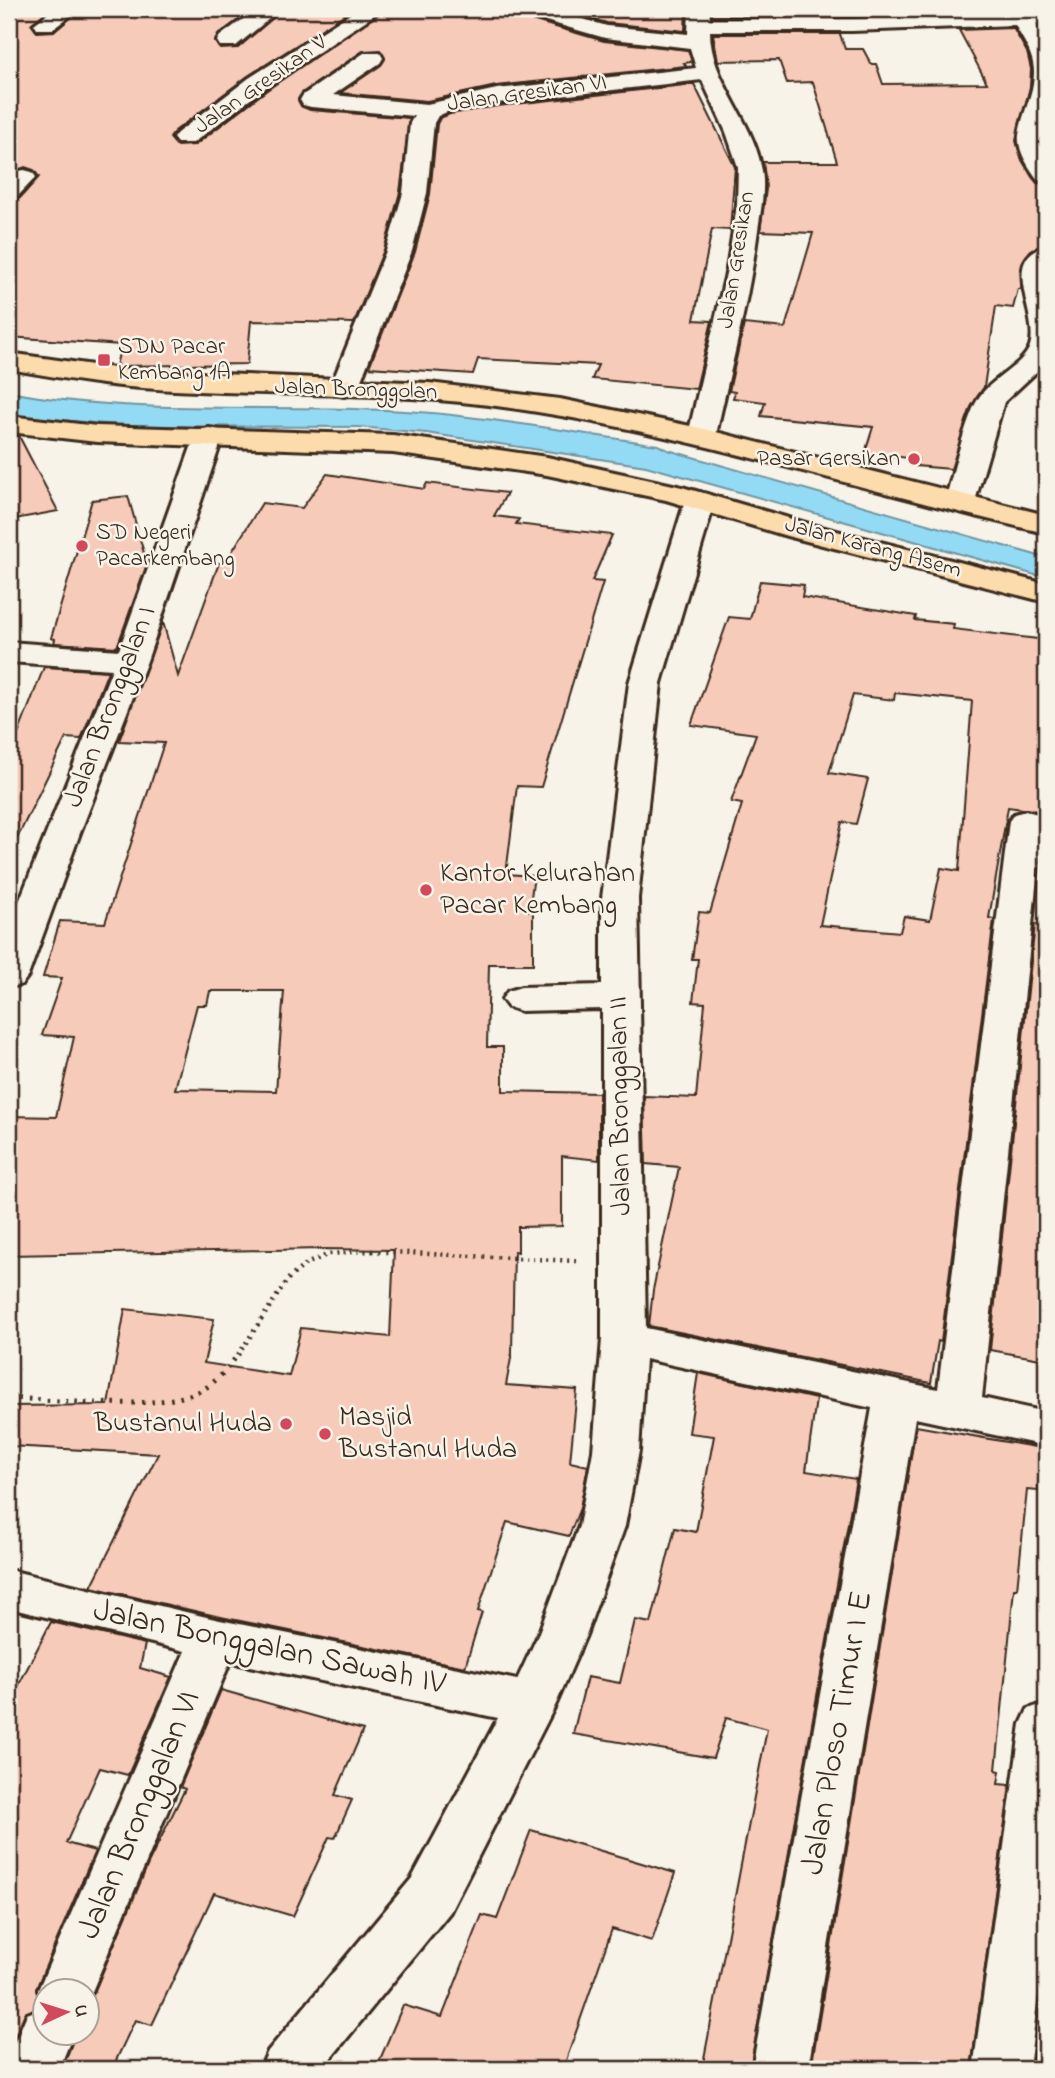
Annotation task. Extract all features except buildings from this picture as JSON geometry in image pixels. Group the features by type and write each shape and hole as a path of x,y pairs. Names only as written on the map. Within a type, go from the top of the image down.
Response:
{"main road":[{"name":"Jalan Bronggolan","path":"9,361 119,379 487,397 702,435"},
{"name":"Jalan Bronggolan","path":"9,424 97,434 337,440 459,452 607,478 700,501"},
{"path":"702,435 1046,524"},
{"name":"Jalan Karang Asem","path":"700,501 812,533 1046,593"}],"street":[{"path":"45,24 68,9"},
{"path":"228,41 270,9"},
{"name":"Jalan Gresikan V","path":"185,138 257,83 372,9"},
{"path":"525,9 605,32 699,25 937,16 1046,17"},
{"path":"1014,16 1044,61 1045,87 1030,132 1030,144 1042,163"},
{"name":"Jalan Gresikan","path":"699,25 709,73 738,132 750,167 740,269 702,435"},
{"path":"316,46 378,60 311,100 429,111"},
{"name":"Jalan Gresikan VI","path":"344,388 383,287 400,251 415,193 422,123 429,111 444,105 497,96 709,73"},
{"path":"960,500 990,402 1000,389 1035,360 1043,346 1045,336 1034,271 1036,261 1046,254"},
{"name":"Jalan Bronggalan I","path":"9,976 62,833 131,661 209,436"},
{"name":"Jalan Bronggalan II","path":"288,2069 431,1895 531,1704 562,1635 601,1527 616,1451 624,1339 620,898 645,683 700,501"},
{"path":"9,652 131,661"},
{"path":"958,1410 1026,821"},
{"path":"521,999 619,997"},
{"path":"624,1339 1046,1429"},
{"name":"Jalan Ploso Timur I E","path":"780,2069 896,1396"},
{"name":"Jalan Bonggalan Sawah IV","path":"9,1589 215,1639 531,1704"},
{"name":"Jalan Bronggalan VI","path":"71,1976 215,1639"},
{"path":"1001,2069 1046,1724"},
{"path":"31,2069 41,2046"}],"path":[{"path":"9,1398 164,1401 201,1390 225,1371 253,1333 283,1284 307,1262 328,1255 371,1252 625,1264"}],"water":[{"path":"9,392 114,405 326,408 432,413 658,445 1046,558 1046,578 646,466 426,433 359,427 126,426 9,415"}],"place":[{"name":"SDN Pacar Kembang 1A","path":"104,360"},
{"name":"Pasar Gersikan","path":"914,459"},
{"name":"SD Negeri Pacarkembang","path":"82,546"},
{"name":"Kantor Kelurahan Pacar Kembang","path":"426,890"},
{"name":"Bustanul Huda","path":"286,1424"},
{"name":"Masjid Bustanul Huda","path":"325,1434"}]}
